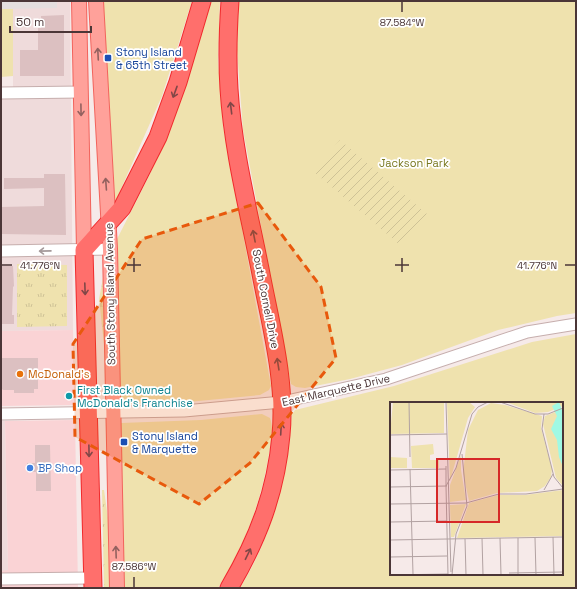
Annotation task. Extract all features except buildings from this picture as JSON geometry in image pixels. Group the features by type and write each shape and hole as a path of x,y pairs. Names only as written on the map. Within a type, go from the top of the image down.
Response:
{"highway":[{"path":"93,583 84,250 122,208 158,136 178,82 202,1"},
{"name":"South Cornell Drive","path":"229,588 247,557 267,508 279,449 282,402 279,368 236,147 229,89 228,46 230,1"}],"main road":[{"path":"80,1 84,250"},
{"name":"South Stony Island Avenue","path":"96,1 110,249 112,413 117,588"}],"street":[{"path":"1,92 81,92"},
{"path":"1,251 110,249"},
{"name":"East Marquette Drive","path":"1,414 184,412 282,402 386,379 527,332 576,324"},
{"path":"1,578 93,583"}],"highlighted area":[{"path":"258,203 321,287 336,358 250,463 199,504 75,437 73,344 142,239"}],"shaded area":[{"path":"1,1 70,1 73,330 1,331 1,99 13,98 13,9 1,9"},
{"path":"1,1 57,1 57,8 1,9"},
{"path":"73,330 75,405 1,406 1,331"},
{"path":"75,420 78,588 1,588 1,571 8,570 5,421"},
{"path":"1,421 5,421 8,571 1,571"}],"green space":[{"path":"103,1 192,1 162,96 116,200 115,200"},
{"path":"211,1 220,1 218,60 223,126 271,386 269,390 260,395 188,402 126,404 119,399 116,241 149,176 164,141 190,70"},
{"name":"Jackson Park","path":"239,1 576,1 576,313 498,330 402,365 350,379 305,388 296,387 291,384 243,130 237,50"},
{"path":"1,9 13,9 13,76 1,77"},
{"path":"340,140 427,214 400,245 313,171"},
{"path":"17,264 67,265 67,326 17,327"},
{"path":"103,278 105,278 106,353 99,299"},
{"path":"576,334 576,588 240,588 262,546 270,525 281,484 289,440 291,416 295,410 394,386 532,342"},
{"path":"262,414 270,418 272,431 266,472 250,524 236,556 218,588 123,588 121,423 201,420"},
{"path":"102,490 104,490 110,532 112,588 104,588"}],"place":[{"name":"Stony Island & 65th Street","path":"108,58"},
{"name":"McDonald's","path":"20,374"},
{"name":"First Black Owned McDonald's Franchise","path":"69,396"},
{"name":"Stony Island & Marquette","path":"124,442"},
{"name":"BP Shop","path":"30,468"}]}
